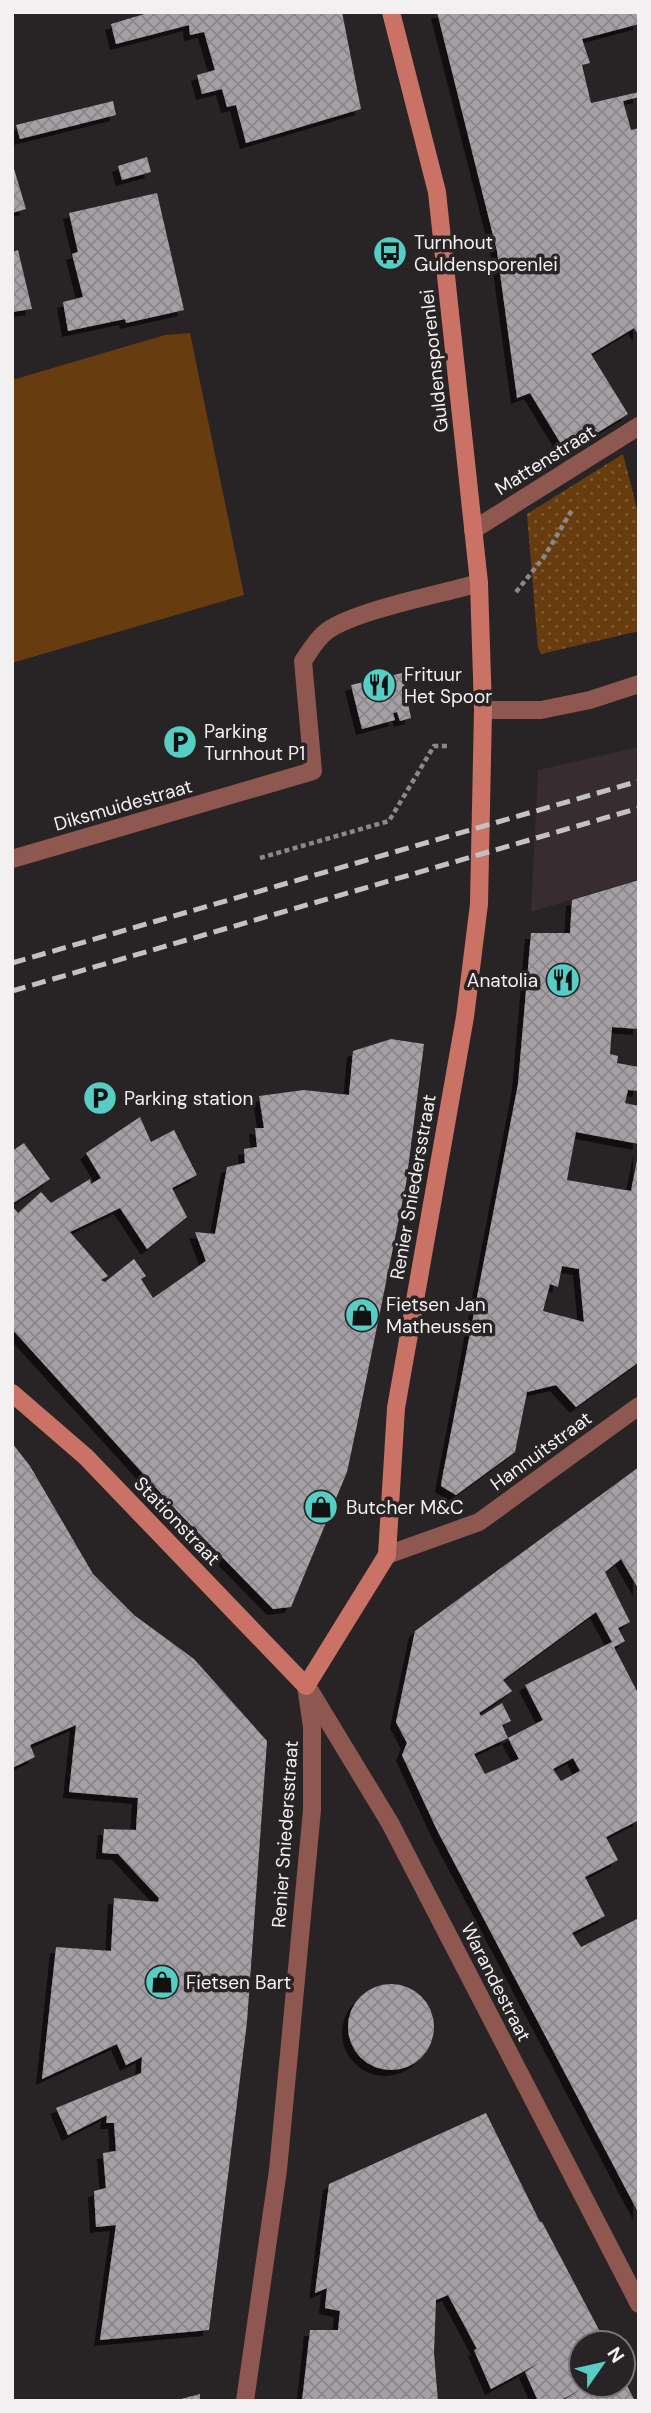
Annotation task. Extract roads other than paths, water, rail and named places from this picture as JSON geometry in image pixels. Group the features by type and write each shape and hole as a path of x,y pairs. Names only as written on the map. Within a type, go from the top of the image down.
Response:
{"street":[{"name":"Guldensporenlei","path":"391,12 437,192 479,583 483,710"},
{"name":"Mattenstraat","path":"473,530 639,426"},
{"name":"Diksmuidestraat","path":"12,859 313,771 303,661 317,642 327,631 356,618 479,583"},
{"path":"483,710 541,710 590,700 639,684"},
{"name":"Renier Sniedersstraat","path":"245,2401 278,2170 312,1810 312,1727 306,1686 387,1555 396,1408 465,1017 479,904 483,710"},
{"name":"Stationstraat","path":"12,1393 86,1457 306,1686"},
{"name":"Hannuitstraat","path":"387,1555 479,1522 639,1406"},
{"name":"Warandestraat","path":"306,1686 390,1823 639,2304"}],"railway":[{"path":"12,963 639,781"},
{"path":"12,991 639,808"}],"place":[{"name":"Turnhout Guldensporenlei","path":"390,253"},
{"name":"Frituur Het Spoor","path":"379,685"},
{"name":"Parking Turnhout P1","path":"180,742"},
{"name":"Anatolia","path":"563,980"},
{"name":"Parking station","path":"100,1098"},
{"name":"Fietsen Jan Matheussen","path":"362,1315"},
{"name":"Butcher M&C","path":"321,1507"},
{"name":"Fietsen Bart","path":"162,1982"}]}
